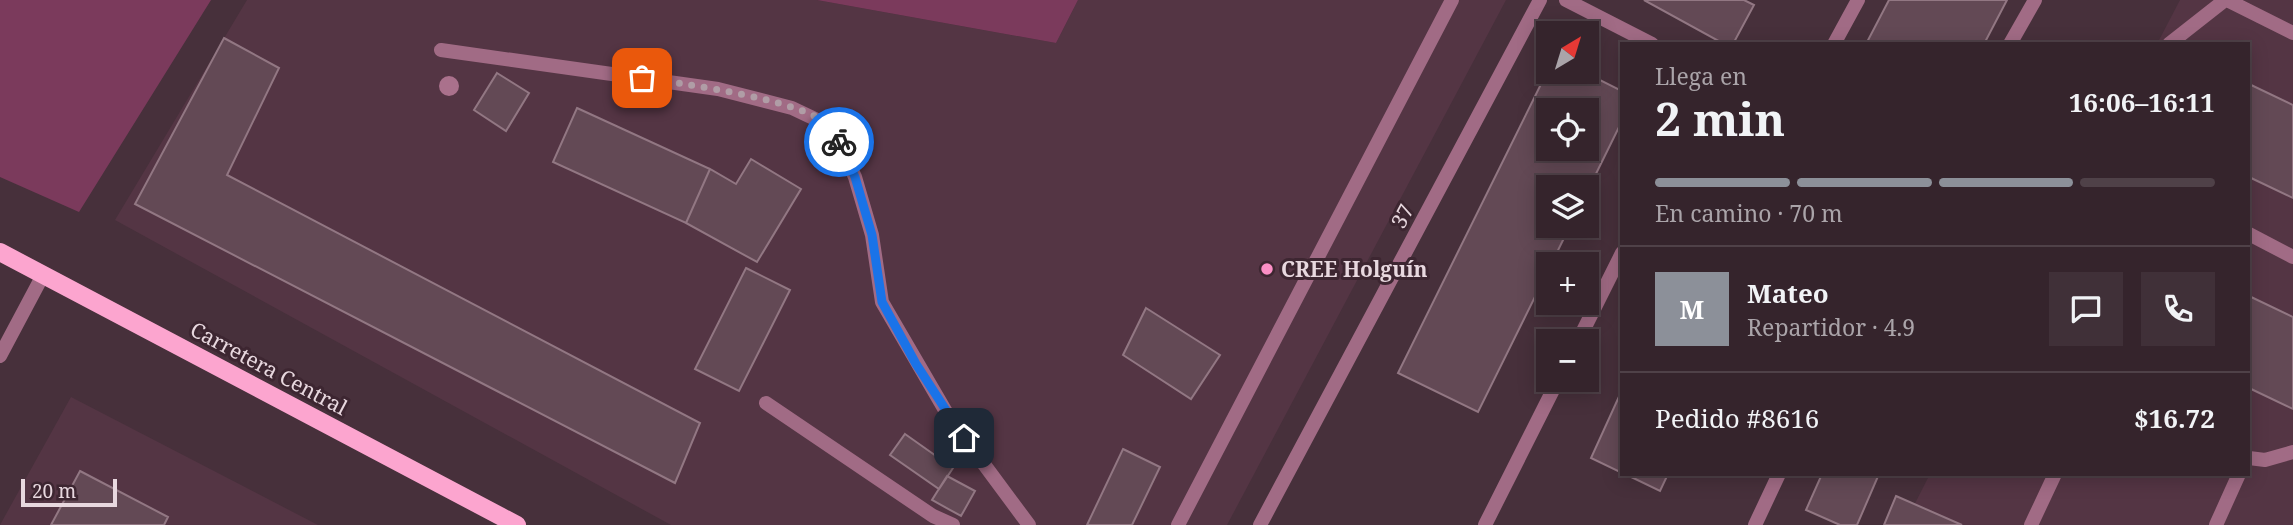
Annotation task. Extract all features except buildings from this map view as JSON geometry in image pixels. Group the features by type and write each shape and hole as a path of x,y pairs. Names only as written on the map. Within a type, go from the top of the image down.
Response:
{"main road":[{"name":"Carretera Central","path":"0,252 517,525"}],"street":[{"path":"1178,525 1452,0"},
{"name":"37","path":"1260,525 1539,0"},
{"path":"1566,0 1648,42"},
{"path":"1835,42 1858,0"},
{"path":"2011,42 2035,0"},
{"path":"2172,42 2226,0 2293,33"},
{"path":"441,50 718,89 792,108 832,127 855,177 872,235 882,302 949,418 1029,525"},
{"path":"2250,235 2293,257"},
{"path":"1584,329 1620,257"},
{"path":"0,356 43,275"},
{"path":"1485,525 1552,392"},
{"path":"766,403 933,516 953,525"},
{"path":"2250,457 2265,460 2293,452"},
{"path":"1755,525 1778,476"},
{"path":"2031,525 2053,476"},
{"path":"2216,525 2238,476"}],"shaded area":[{"path":"0,0 211,0 79,212 0,177"},
{"path":"247,0 817,0 1056,43 1078,0 1506,0 1227,525 671,525 115,220"},
{"path":"817,0 1078,0 1056,43"},
{"path":"2180,0 2293,0 2293,525 1904,525 1929,476 2250,476 2250,42 2158,42"},
{"path":"71,397 318,525 0,525"}],"way so far":[{"path":"642,78 718,89 792,108 832,127 839,142"}],"place":[{"name":"CREE Holguín","path":"1267,269"}],"route":[{"path":"839,142 855,177 872,235 882,302 916,364 964,438"}]}
